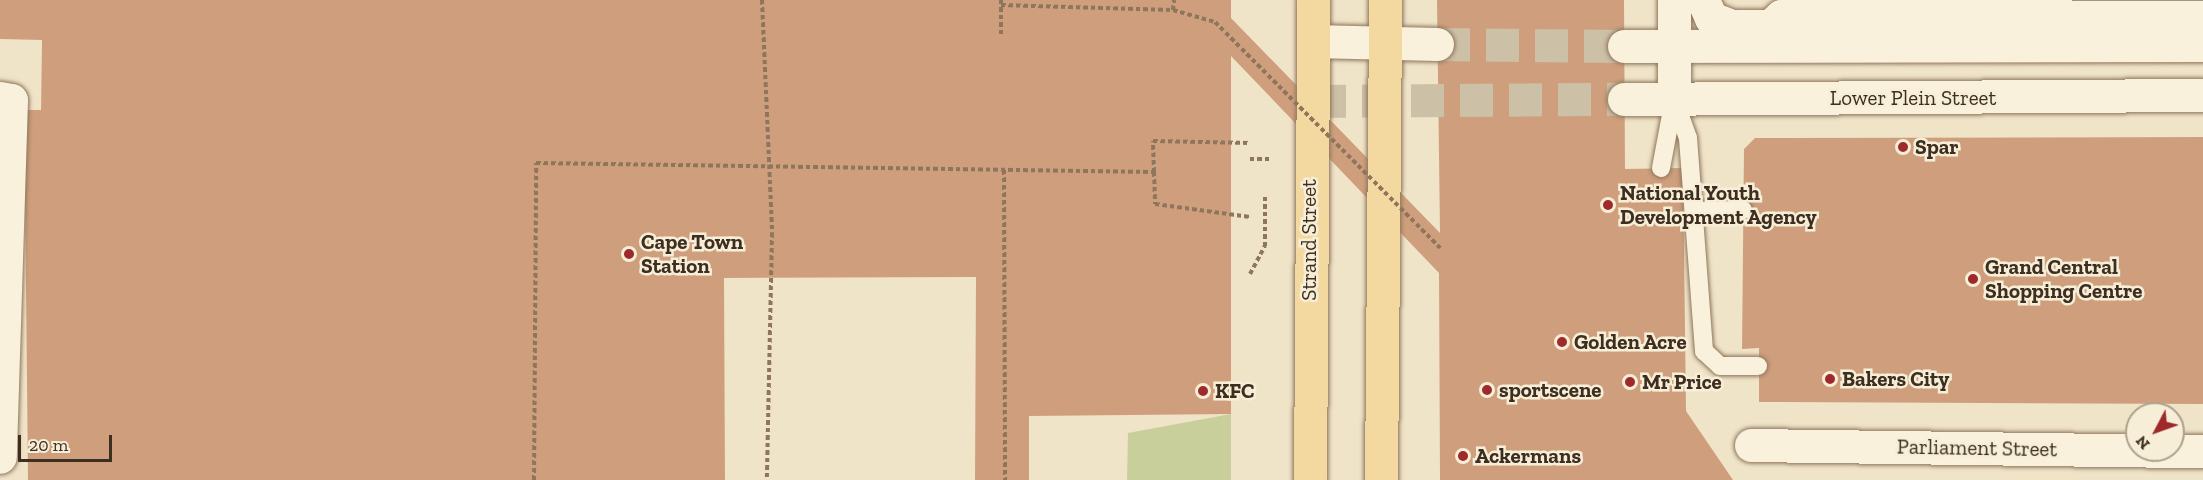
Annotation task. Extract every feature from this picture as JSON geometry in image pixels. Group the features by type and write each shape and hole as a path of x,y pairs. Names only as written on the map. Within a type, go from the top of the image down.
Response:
{"main road":[{"name":"Strand Street","path":"1310,480 1313,0"},
{"path":"1382,480 1384,0"}],"street":[{"path":"1674,0 1674,99"},
{"path":"1703,0 1711,18 1722,24 1763,27 1781,16 2203,17"},
{"path":"1740,0 1763,27"},
{"path":"1313,41 1437,44"},
{"path":"1624,46 1674,44 2203,45"},
{"name":"Lower Plein Street","path":"1624,99 2203,95"},
{"path":"0,457 6,99"},
{"name":"Parliament Street","path":"1751,445 2203,451"}],"lane":[{"path":"1661,168 1674,99"},
{"path":"1674,99 1688,138 1704,351 1720,366 1758,366"},
{"path":"1694,211 1743,210"}],"path":[{"path":"762,0 769,166 767,480"},
{"path":"1173,10 1174,0"},
{"path":"1001,36 1001,3 1173,10 1215,22 1440,248"},
{"path":"1250,143 1153,141 1155,204 1250,217"},
{"path":"1250,159 1270,159"},
{"path":"534,480 536,163 1154,172"},
{"path":"1004,170 1005,480"},
{"path":"1250,274 1265,246 1265,196"}],"green space":[{"path":"1231,414 1231,480 1127,480 1128,433"}],"building":[{"name":"Cape Town Station","path":"0,0 1231,0 1231,18 1440,233 1437,0 1624,0 1625,169 1683,168 1686,411 1733,480 1440,480 1439,273 1231,56 1231,414 1029,416 1029,480 975,480 976,277 724,278 725,480 28,480 25,187 18,187 18,110 41,110 42,40 0,39"},
{"name":"Grand Central Shopping Centre","path":"2203,137 2203,404 2185,404 2185,402 1759,402 1759,348 1742,349 1744,149 1755,138"}],"tunnel":[{"path":"1437,44 1624,46"},
{"path":"1313,101 1624,99"}],"place":[{"name":"Spar","path":"1903,147"},
{"name":"National Youth Development Agency","path":"1608,205"},
{"name":"Cape Town Station","path":"629,254"},
{"name":"Grand Central Shopping Centre","path":"1973,279"},
{"name":"Golden Acre","path":"1562,342"},
{"name":"Bakers City","path":"1830,379"},
{"name":"Mr Price","path":"1630,382"},
{"name":"sportscene","path":"1487,390"},
{"name":"KFC","path":"1203,391"},
{"name":"Ackermans","path":"1463,456"}]}
